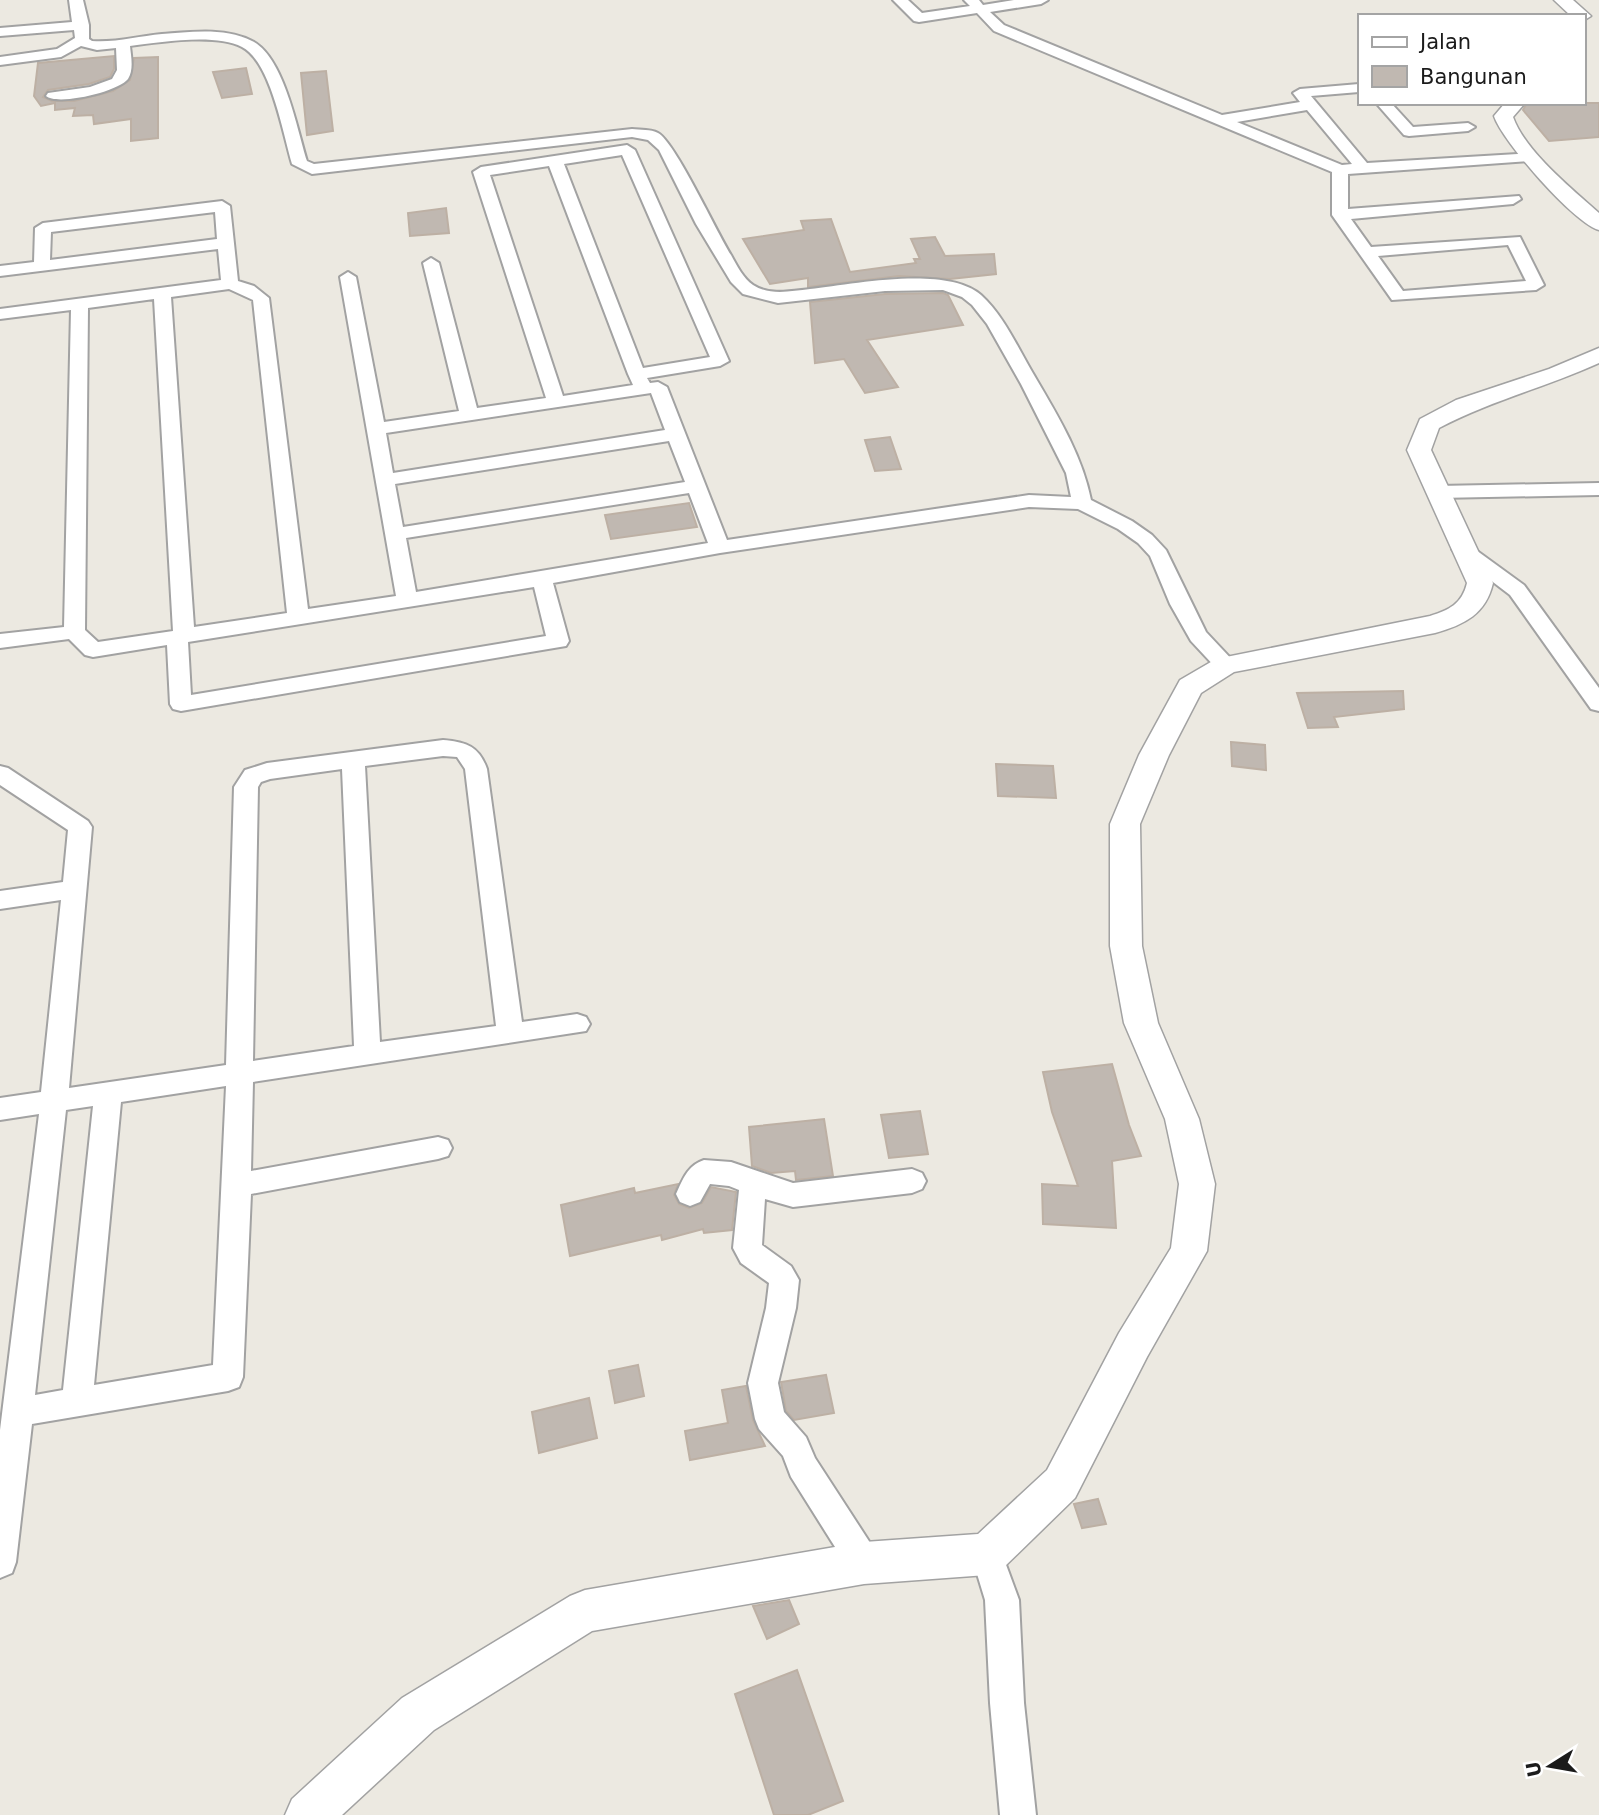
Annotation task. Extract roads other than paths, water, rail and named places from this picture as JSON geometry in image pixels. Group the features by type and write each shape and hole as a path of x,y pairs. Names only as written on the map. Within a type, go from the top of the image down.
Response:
{"street":[{"path":"76,0 82,25 82,40"},
{"path":"900,0 919,18 976,5 1041,0"},
{"path":"1563,0 1580,14"},
{"path":"976,5 999,27 1340,170 1529,156"},
{"path":"0,32 82,25"},
{"path":"82,40 97,46 216,36 244,42 258,51 268,69 300,164 312,169 632,133 653,136 666,148 704,225 739,282 749,290 778,298 885,286 945,285 968,293 978,301 995,323 1030,384 1076,473 1082,503"},
{"path":"0,61 61,53 82,40"},
{"path":"53,96 89,91 118,81 124,73 123,44"},
{"path":"1358,88 1300,93 1364,169"},
{"path":"1220,120 1310,105"},
{"path":"1384,105 1409,132 1468,127"},
{"path":"1514,105 1502,120 1529,156 1599,225"},
{"path":"376,429 556,402 720,361 627,150 481,172 556,402"},
{"path":"555,162 640,382"},
{"path":"1340,170 1340,215 1365,252 1398,296 1536,285 1514,240 1365,252"},
{"path":"1340,215 1513,199"},
{"path":"42,266 43,228 222,206 230,284"},
{"path":"0,271 226,243"},
{"path":"431,263 469,415"},
{"path":"348,277 407,601"},
{"path":"0,314 230,284 261,298 298,616"},
{"path":"162,293 181,637 181,704 558,641 542,579"},
{"path":"80,304 74,632 93,650 542,579 720,547 1029,501 1082,503 1125,525 1145,539 1158,554 1180,604 1198,636 1226,665"},
{"path":"308,1815 418,1714 585,1611 864,1563 987,1553 1061,1484 1121,1366 1189,1251 1197,1184 1182,1119 1141,1023 1126,946 1125,824 1154,755 1191,687 1226,665 1435,624 1466,613 1479,593 1480,583 1462,549 1419,450 1429,424 1464,405 1557,374 1597,355"},
{"path":"640,382 658,387 720,547"},
{"path":"385,480 677,434"},
{"path":"395,534 697,486"},
{"path":"1438,492 1599,489"},
{"path":"1462,549 1517,590 1599,704"},
{"path":"0,641 74,632"},
{"path":"17,1412 228,1377 237,1185 246,787 253,776 267,771 443,748 467,750 472,754 510,1033"},
{"path":"353,761 368,1055"},
{"path":"0,774 80,827 54,1101 0,1562"},
{"path":"0,900 76,889"},
{"path":"0,1109 577,1024"},
{"path":"77,1402 108,1093"},
{"path":"237,1185 438,1147"},
{"path":"690,1194 697,1179 704,1172 731,1174 793,1195 912,1181"},
{"path":"755,1184 751,1197 747,1248 784,1280 781,1308 763,1383 767,1409 776,1427 795,1447 802,1466 864,1563"},
{"path":"987,1553 1002,1600 1007,1703 1018,1815"}]}
